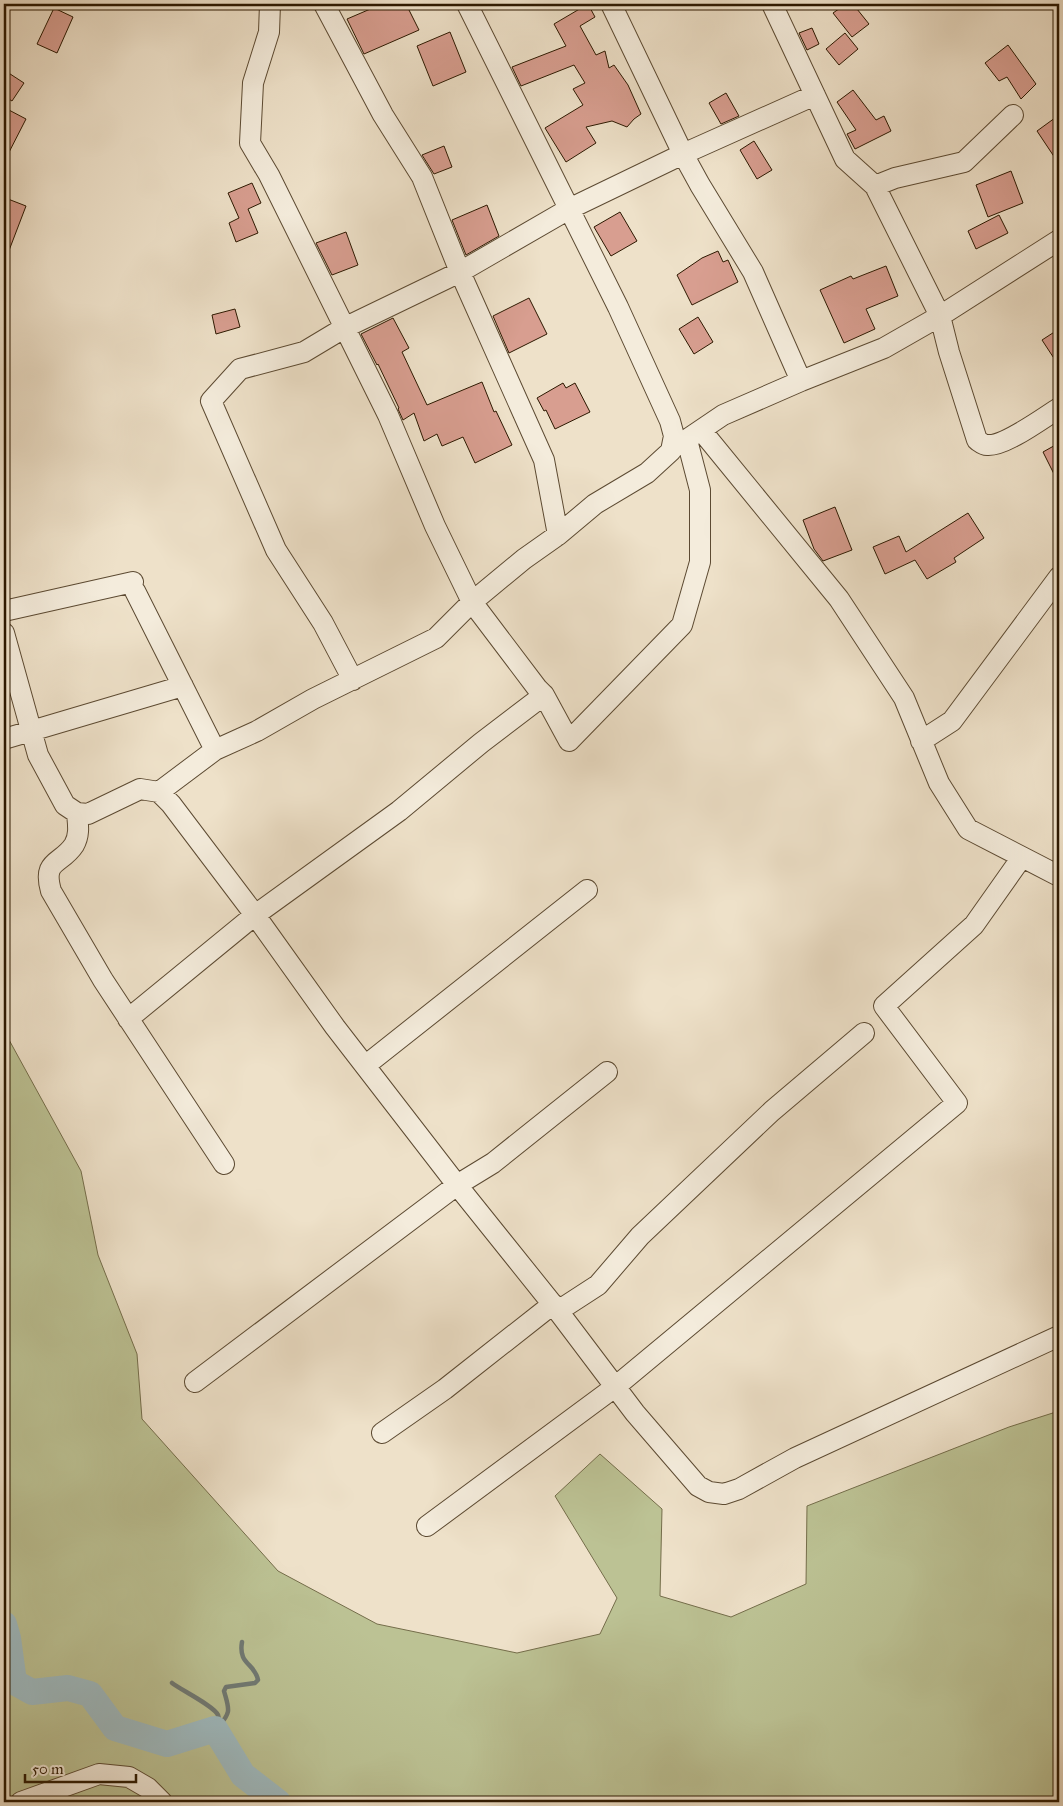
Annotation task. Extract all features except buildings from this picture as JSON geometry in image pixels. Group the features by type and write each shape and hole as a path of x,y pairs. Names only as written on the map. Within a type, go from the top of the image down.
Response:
{"street":[{"path":"270,4 269,32 252,82 250,143 269,175 388,416 435,526 472,602 536,688 544,695 569,741 682,625 700,562 700,490 686,440"},
{"path":"324,4 383,115 422,176 460,272 544,460 558,535"},
{"path":"466,4 618,307 670,421 674,436 686,440 839,599 904,698 939,783 968,830 1059,876"},
{"path":"611,4 682,154 753,272 801,381"},
{"path":"772,4 845,159 875,186 940,316 976,440 985,445 996,445 1006,441 1059,408"},
{"path":"353,680 323,623 276,550 211,401 240,369 304,352 344,328 460,272 570,209 682,154 815,95"},
{"path":"875,186 895,178 964,162 1013,115"},
{"path":"159,792 215,750 257,731 313,699 436,638 472,602 524,559 558,535 595,504 647,473 686,440 723,415 884,348 940,316 1059,240"},
{"path":"921,740 952,721 1059,577"},
{"path":"4,611 134,587 215,750"},
{"path":"4,633 38,756 65,805 77,813 88,814 140,789 159,792 171,804 255,915 335,1027 457,1186 556,1308 635,1413 698,1486 709,1492 724,1494 738,1489 795,1458 1059,1336"},
{"path":"4,739 183,686"},
{"path":"128,1019 255,915 399,811 481,743 544,695"},
{"path":"77,813 78,832 73,846 52,866 48,878 51,891 102,980 224,1164"},
{"path":"427,1526 615,1387 957,1103 884,1006 974,925 1022,857"},
{"path":"366,1065 587,890"},
{"path":"382,1433 556,1308 598,1284 640,1236 765,1118 864,1033"},
{"path":"195,1382 457,1186 493,1163 607,1072"},
{"path":"20,1802 99,1774 129,1777 148,1788 162,1802"}],"green space":[{"path":"4,1035 8,1038 81,1171 98,1255 137,1354 142,1419 278,1571 377,1624 517,1653 600,1634 617,1598 555,1496 600,1454 662,1509 660,1596 731,1617 806,1584 807,1506 1009,1427 1059,1411 1059,1802 4,1802"}],"waterway":[{"path":"4,1624 8,1638 14,1682 32,1692 68,1688 90,1694 115,1728 167,1744 215,1729 243,1775 278,1802"},
{"path":"172,1683 215,1711 218,1716 218,1727 226,1718 228,1710 224,1691 226,1687 255,1683 258,1680 254,1670 242,1655 242,1642"}]}
